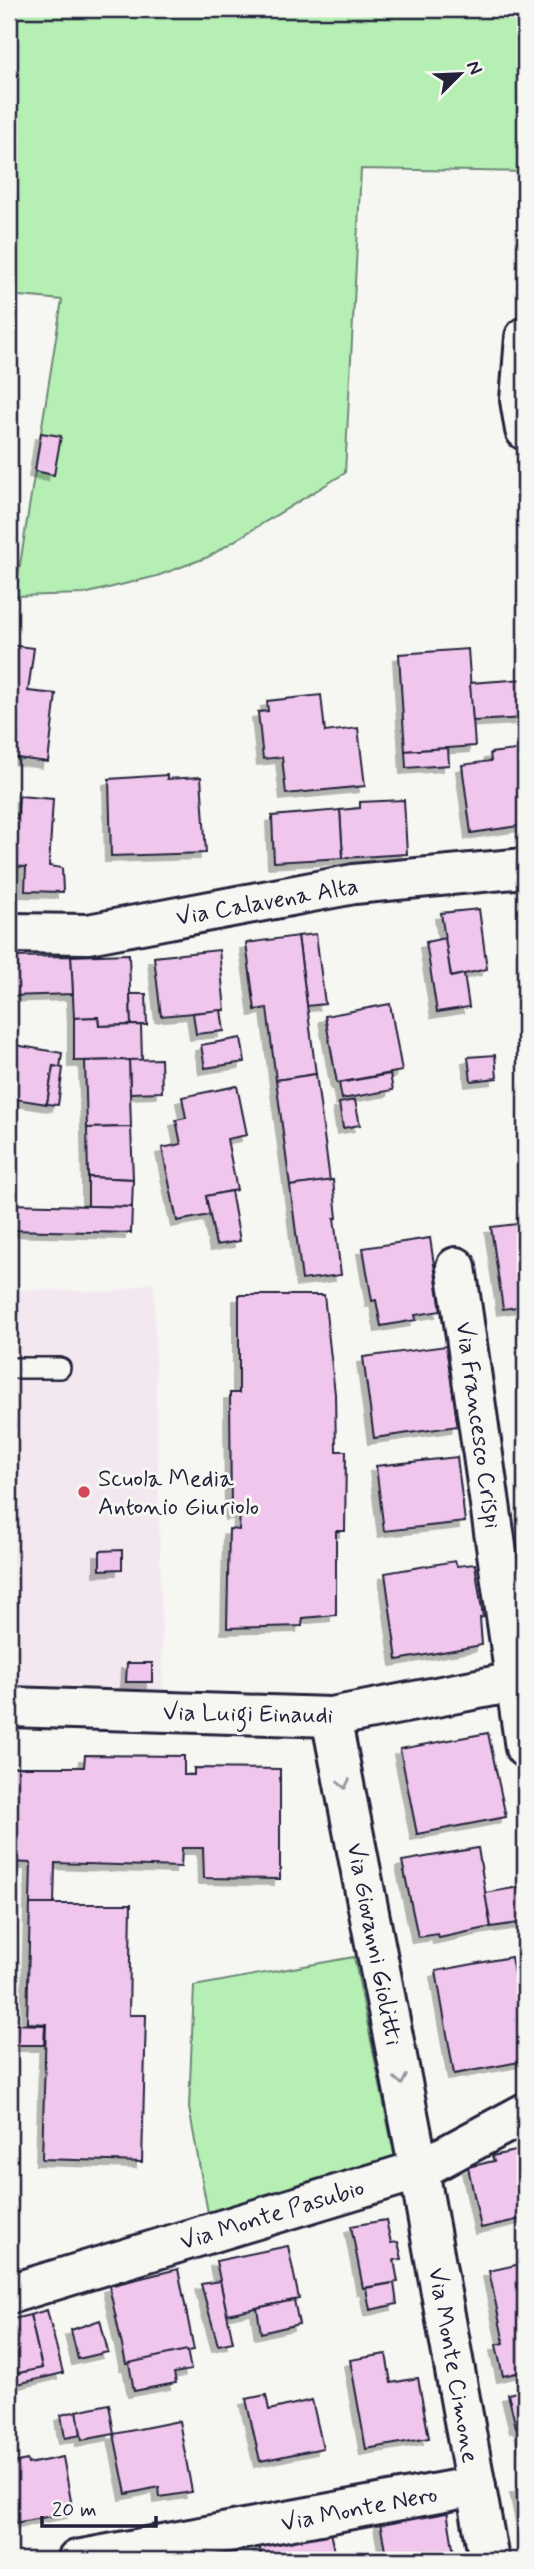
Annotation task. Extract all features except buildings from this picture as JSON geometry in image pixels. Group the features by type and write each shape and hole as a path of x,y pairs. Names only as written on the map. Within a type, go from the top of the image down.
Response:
{"street":[{"path":"525,337 520,400 525,430"},
{"name":"Via Calavena Alta","path":"9,933 88,934 354,884 525,868"},
{"name":"Via Francesco Crispi","path":"456,1268 520,1681 525,1748"},
{"name":"Via Luigi Einaudi","path":"9,1707 331,1717 520,1681"},
{"name":"Via Giovanni Giolitti","path":"331,1717 419,2170"},
{"name":"Via Monte Pasubio","path":"9,2294 419,2170 525,2113"},
{"name":"Via Monte Cimone","path":"419,2170 489,2560"},
{"name":"Via Monte Nero","path":"77,2560 476,2486"}],"lane":[{"path":"9,1368 60,1368"}],"shaded area":[{"name":"Scuola Media Antonio Giuriolo","path":"154,1282 163,1693 9,1695 9,1289 114,1292"}],"green space":[{"path":"9,9 525,9 525,172 361,169 345,473 208,557 157,576 84,594 15,596 62,300 9,295"},
{"path":"354,1957 395,2159 208,2213 189,2108 194,1986"}],"place":[{"name":"Scuola Media Antonio Giuriolo","path":"84,1492"}]}
